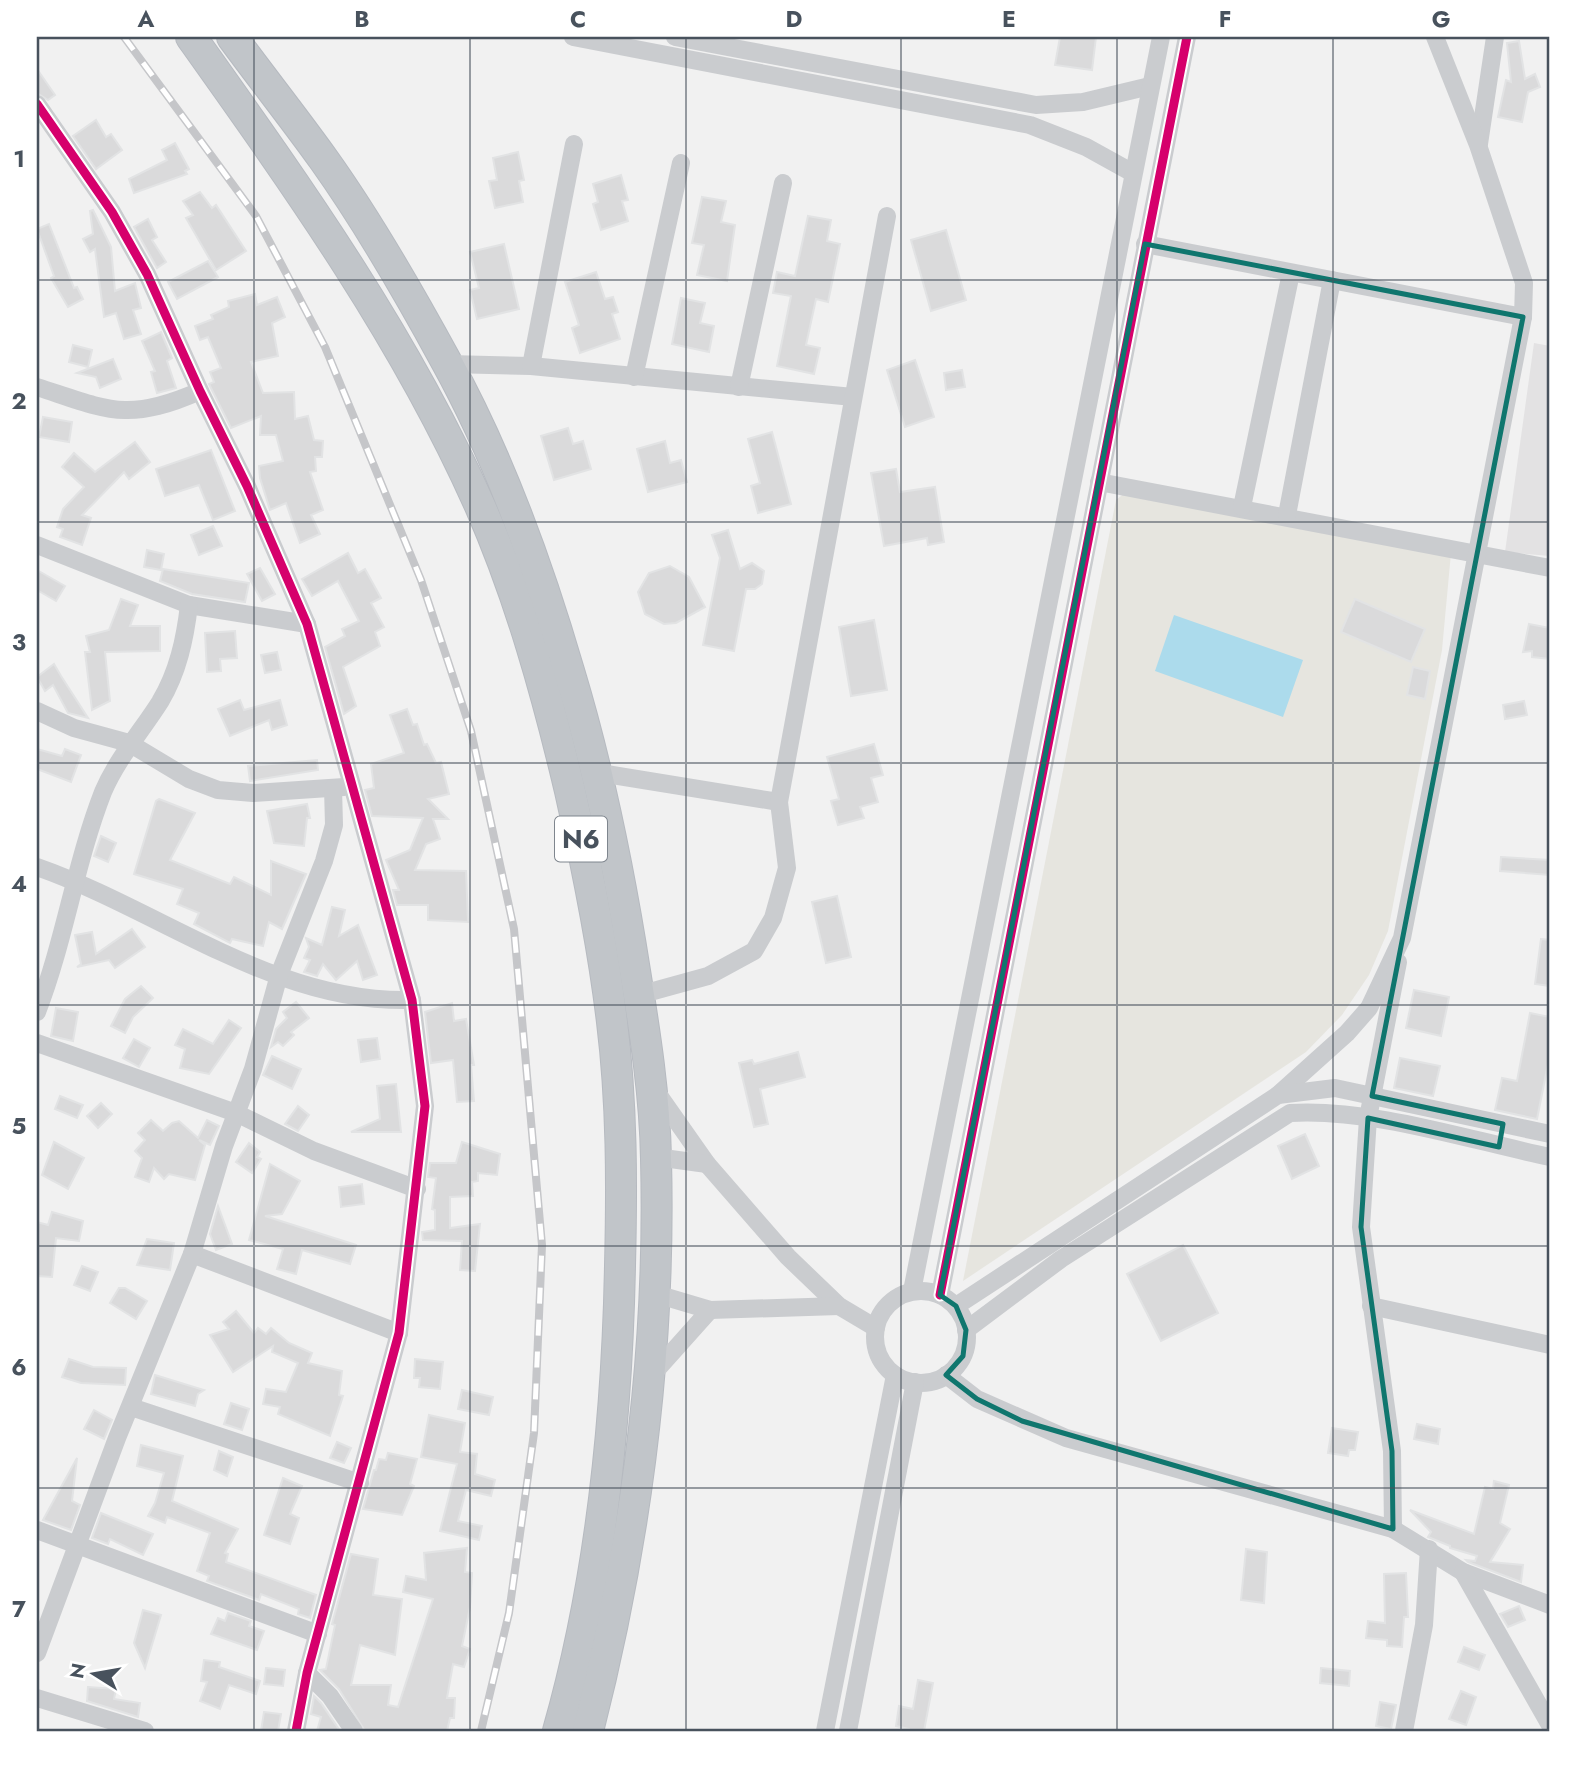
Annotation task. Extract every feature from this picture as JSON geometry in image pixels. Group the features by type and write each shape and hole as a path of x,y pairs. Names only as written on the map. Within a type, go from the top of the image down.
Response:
{"highway":[{"name":"N6","path":"191,37 294,182 369,298 422,391 480,506 515,596 552,716 591,882 613,1024 622,1171 620,1299 613,1426 597,1556 558,1731"},
{"name":"N6","path":"237,39 327,164 448,364 495,467 546,594 600,773 639,995 651,1084 656,1157 656,1294 651,1376 635,1511 614,1628 588,1731"}],"street":[{"path":"573,37 1030,125 1086,147 1133,173"},
{"path":"675,37 1036,105 1083,102 1150,86"},
{"path":"912,1291 1161,37"},
{"path":"940,1295 1187,37"},
{"path":"1393,1529 1392,1451 1361,1227 1368,1118 1523,317 1524,284 1478,145 1436,37"},
{"path":"1478,145 1495,37"},
{"path":"902,100 906,81"},
{"path":"37,104 118,222 147,274 247,486 307,624 412,1000 425,1106 398,1333 307,1674 296,1731"},
{"path":"531,366 574,144"},
{"path":"634,377 681,163"},
{"path":"739,387 783,183"},
{"path":"639,995 708,976 754,951 773,918 787,868 779,802 887,216"},
{"path":"1145,244 1523,317"},
{"path":"1242,507 1291,272"},
{"path":"1287,515 1332,281"},
{"path":"448,364 531,366 853,397"},
{"path":"37,387 111,411 142,411 200,391"},
{"path":"1098,482 1287,515 1550,568"},
{"path":"37,545 189,605 307,624"},
{"path":"37,1012 58,954 88,836 104,790 174,674 185,635 189,605"},
{"path":"37,711 74,728 130,743 189,779 218,790 253,793 354,785"},
{"path":"600,773 779,802"},
{"path":"37,1653 192,1254 236,1113 253,1069 279,975 331,837 334,825 333,788"},
{"path":"37,867 78,881 174,931 279,975 355,999 412,1000"},
{"path":"956,1306 1278,1095 1346,1033 1368,1008 1402,938"},
{"path":"37,1044 236,1113 314,1151 417,1189"},
{"path":"651,1084 708,1164 788,1257 839,1306 876,1328"},
{"path":"1278,1095 1335,1088 1550,1134"},
{"path":"966,1330 1061,1259 1185,1182 1270,1123 1290,1113 1325,1111 1368,1118 1550,1157"},
{"path":"1443,1134 1447,1112"},
{"path":"1499,1147 1503,1124"},
{"path":"656,1157 708,1164"},
{"path":"192,1254 398,1333"},
{"path":"912,1291 940,1295 956,1306 966,1330 963,1356 946,1375 931,1381 915,1382 895,1374 879,1355 876,1328 889,1304 912,1291"},
{"path":"656,1294 710,1310 839,1306"},
{"path":"1371,1306 1550,1345"},
{"path":"651,1376 710,1310"},
{"path":"825,1731 895,1374"},
{"path":"946,1375 977,1399 1066,1438 1393,1529 1463,1572 1550,1605"},
{"path":"848,1731 915,1382"},
{"path":"131,1407 360,1483"},
{"path":"37,1530 318,1634"},
{"path":"1404,1731 1424,1625 1429,1549"},
{"path":"1463,1572 1550,1725"},
{"path":"307,1674 330,1696 354,1731"},
{"path":"37,1698 145,1731"}],"highlighted area":[{"path":"1145,244 1523,317 1372,1096 1503,1124 1499,1147 1368,1118 1361,1227 1392,1451 1393,1529 1022,1421 977,1399 946,1375 963,1356 966,1330 956,1306 940,1295"}],"shaded area":[{"path":"1534,343 1550,346 1550,556 1505,552"},
{"path":"1126,492 1451,553 1442,650 1388,931 1369,975 1342,1015 1306,1052 963,1281 1116,500"}],"water":[{"path":"1174,615 1303,660 1283,717 1155,671"}],"building":[{"path":"1060,37 1096,37 1092,70 1055,65"},
{"path":"1519,41 1525,79 1535,74 1540,87 1528,92 1522,122 1498,117 1506,80 1511,82 1507,43"},
{"path":"37,69 55,95 48,100 37,93"},
{"path":"96,120 106,137 111,134 122,150 96,169 73,136"},
{"path":"175,143 189,169 185,171 187,174 134,193 129,179 167,160 162,150"},
{"path":"518,152 524,180 519,181 523,202 495,208 489,181 497,180 493,158"},
{"path":"621,175 628,200 622,201 628,221 601,230 593,204 598,202 593,184"},
{"path":"200,192 212,208 216,205 246,251 216,270 186,218 193,215 183,201"},
{"path":"702,197 726,201 721,222 735,225 727,281 697,275 704,245 692,243"},
{"path":"93,210 111,247 115,291 135,283 141,308 133,310 141,334 124,339 116,313 104,317 95,249 90,252 83,239 93,234 90,211"},
{"path":"808,216 831,220 827,241 840,244 828,302 816,299 806,345 820,348 814,374 777,366 791,296 773,293 777,272 795,276"},
{"path":"148,219 157,237 152,240 166,262 157,268 134,227"},
{"path":"49,224 74,288 77,287 83,299 68,307 51,278 54,276 37,229"},
{"path":"946,230 966,300 931,311 911,240"},
{"path":"504,244 519,309 477,319 470,290 479,288 470,252"},
{"path":"208,261 218,277 177,299 168,282"},
{"path":"596,272 605,299 613,297 618,312 612,314 620,339 580,353 572,328 579,325 565,282"},
{"path":"255,294 257,305 277,297 285,317 272,323 278,356 251,362 263,393 294,392 295,419 308,416 314,440 323,441 322,457 315,457 316,471 310,472 323,510 311,515 320,534 300,543 286,503 270,510 260,478 259,466 283,461 276,435 260,435 261,416 231,428 209,384 214,382 210,372 221,368 208,337 200,340 195,326 213,319 211,315 229,307 228,301"},
{"path":"681,298 705,303 700,323 714,326 709,352 672,344"},
{"path":"161,332 172,358 167,361 176,388 157,393 151,372 155,371 142,341"},
{"path":"73,345 92,350 88,367 69,362"},
{"path":"113,359 121,379 100,388 96,377 77,373"},
{"path":"915,360 934,417 905,427 887,370"},
{"path":"962,370 965,387 946,390 944,373"},
{"path":"43,417 72,422 69,442 39,437"},
{"path":"568,428 573,444 583,441 591,469 554,480 541,436"},
{"path":"772,432 791,504 758,513 751,486 760,483 748,439"},
{"path":"665,441 670,463 681,460 687,482 648,492 637,449"},
{"path":"135,442 150,462 129,479 124,472 82,515 91,518 82,545 60,537 63,529 57,527 63,509 84,487 62,467 74,453 95,472"},
{"path":"211,450 235,511 213,520 199,485 165,496 156,469"},
{"path":"896,469 900,492 935,487 944,542 928,545 927,538 884,546 871,473"},
{"path":"213,526 222,546 199,555 191,535"},
{"path":"728,530 740,569 752,563 764,571 762,584 755,589 746,589 734,651 703,645 720,558 712,535"},
{"path":"147,550 164,554 161,570 144,567"},
{"path":"348,553 358,573 365,569 381,598 371,603 384,627 375,632 380,646 343,667 356,706 344,714 325,647 345,636 342,629 359,621 338,581 312,596 302,579"},
{"path":"670,566 689,577 705,607 676,623 664,624 645,614 638,592 649,573"},
{"path":"260,568 275,594 262,601 247,574"},
{"path":"163,569 249,583 245,602 192,594 160,581"},
{"path":"37,570 65,586 56,601 37,590"},
{"path":"121,599 138,605 130,626 160,626 160,651 105,652 110,701 92,710 85,652 90,652 86,636 109,630"},
{"path":"1355,599 1425,629 1411,662 1341,632"},
{"path":"874,620 887,690 851,696 839,627"},
{"path":"1529,624 1550,628 1550,659 1532,657 1532,651 1523,652"},
{"path":"235,631 237,658 220,659 221,671 207,672 205,633"},
{"path":"277,652 281,670 265,673 261,655"},
{"path":"54,664 88,718 68,713 53,685 45,691 37,677"},
{"path":"1413,667 1430,671 1425,699 1407,695"},
{"path":"240,700 244,710 280,700 287,725 272,730 269,720 230,736 218,709"},
{"path":"1524,701 1527,715 1505,719 1503,705"},
{"path":"407,709 413,725 417,724 424,745 427,744 436,763 441,762 449,794 428,799 448,819 433,819 440,839 426,844 415,870 466,871 468,922 428,920 428,905 397,905 393,890 399,890 386,860 410,850 423,818 372,816 365,790 374,788 371,764 404,753 390,715"},
{"path":"874,744 883,775 871,778 878,802 860,807 864,818 838,825 831,801 839,799 827,757"},
{"path":"37,749 62,756 65,749 81,755 71,782 37,769"},
{"path":"317,760 318,770 250,781 248,766"},
{"path":"159,799 195,813 170,860 230,884 234,877 271,895 271,861 306,874 282,929 269,922 263,946 232,939 230,943 194,924 199,913 177,904 183,889 134,874 156,801"},
{"path":"307,804 310,818 307,818 304,846 274,843 267,811"},
{"path":"101,836 116,843 108,862 94,856"},
{"path":"1501,857 1550,860 1550,875 1500,871"},
{"path":"837,896 851,957 826,963 812,902"},
{"path":"332,907 345,910 339,936 358,925 377,975 363,980 357,961 336,980 323,964 317,976 304,972 310,960 304,958 309,947 306,938 322,945"},
{"path":"132,929 145,947 115,968 109,960 77,967 81,964 75,935 92,932 96,954"},
{"path":"1541,939 1550,940 1550,986 1535,984"},
{"path":"141,986 153,998 133,1017 125,1033 111,1026 125,999"},
{"path":"1414,990 1449,997 1441,1036 1406,1028"},
{"path":"296,1002 309,1018 291,1032 294,1035 283,1046 278,1042 271,1047 276,1029 287,1018 283,1012"},
{"path":"452,1003 454,1021 466,1019 474,1065 471,1065 474,1101 457,1102 453,1060 431,1063 425,1012"},
{"path":"56,1008 78,1012 73,1041 51,1036"},
{"path":"1530,1013 1550,1017 1550,1054 1537,1119 1495,1110 1502,1078 1517,1081"},
{"path":"229,1020 241,1028 209,1074 180,1068 185,1049 175,1045 183,1029 213,1044"},
{"path":"377,1038 380,1059 361,1062 358,1040"},
{"path":"134,1039 150,1048 139,1067 123,1058"},
{"path":"798,1052 805,1077 760,1089 768,1124 754,1127 739,1063 752,1060 754,1064"},
{"path":"272,1056 301,1069 292,1089 263,1075"},
{"path":"1400,1058 1440,1066 1433,1096 1394,1088"},
{"path":"396,1084 401,1132 351,1132 380,1119 377,1086"},
{"path":"60,1096 83,1105 77,1118 55,1109"},
{"path":"101,1103 112,1114 98,1128 87,1116"},
{"path":"298,1106 309,1115 298,1131 285,1124"},
{"path":"151,1120 163,1131 179,1121 198,1138 207,1120 219,1126 210,1145 199,1140 205,1145 195,1180 169,1174 164,1179 154,1168 149,1182 135,1177 142,1158 135,1151 145,1140 138,1133"},
{"path":"1305,1134 1319,1166 1292,1179 1278,1146"},
{"path":"54,1142 84,1158 68,1189 42,1175"},
{"path":"462,1142 500,1154 497,1175 478,1173 478,1181 472,1182 473,1196 450,1197 450,1228 480,1224 475,1271 460,1270 462,1241 423,1240 422,1232 435,1230 435,1210 432,1209 436,1178 428,1177 430,1163 456,1163"},
{"path":"249,1143 260,1152 257,1157 261,1159 252,1173 236,1162"},
{"path":"270,1164 300,1181 282,1214 265,1216 356,1245 350,1264 302,1250 296,1274 277,1269 283,1249 249,1240"},
{"path":"362,1184 364,1204 341,1207 339,1187"},
{"path":"218,1206 232,1244 216,1250 210,1234"},
{"path":"52,1212 83,1221 79,1241 56,1238 52,1277 37,1276 37,1222 48,1225"},
{"path":"147,1239 174,1243 170,1270 137,1265"},
{"path":"1183,1245 1218,1313 1161,1341 1127,1274"},
{"path":"82,1266 98,1272 90,1291 74,1285"},
{"path":"119,1288 125,1288 147,1301 136,1319 110,1303"},
{"path":"236,1311 254,1333 258,1328 266,1334 271,1328 289,1343 312,1353 308,1363 342,1371 339,1395 343,1396 330,1436 278,1414 280,1407 263,1404 266,1389 286,1392 298,1363 272,1352 273,1346 233,1372 210,1335 229,1329 223,1322"},
{"path":"69,1359 93,1367 126,1368 125,1385 81,1383 62,1377"},
{"path":"415,1359 443,1362 440,1389 419,1387 420,1378 414,1378"},
{"path":"155,1375 204,1390 198,1394 195,1406 151,1394"},
{"path":"462,1390 493,1397 489,1415 458,1409"},
{"path":"231,1403 249,1409 242,1430 224,1424"},
{"path":"94,1410 112,1420 104,1439 84,1429"},
{"path":"429,1415 465,1423 460,1452 477,1454 475,1474 495,1480 491,1496 466,1490 458,1521 482,1526 479,1540 440,1531 457,1464 421,1457"},
{"path":"1417,1424 1440,1429 1438,1444 1414,1439"},
{"path":"1332,1428 1358,1432 1355,1450 1349,1450 1348,1456 1328,1453"},
{"path":"337,1442 351,1448 344,1463 330,1458"},
{"path":"141,1445 183,1456 172,1501 238,1529 225,1553 228,1554 226,1562 316,1595 310,1618 298,1614 299,1609 261,1594 259,1600 207,1581 209,1576 197,1571 210,1533 167,1517 165,1523 148,1516 164,1473 137,1466"},
{"path":"219,1451 233,1457 227,1476 214,1470"},
{"path":"388,1453 417,1459 410,1484 414,1486 402,1515 363,1509 374,1470 379,1459 386,1460"},
{"path":"77,1458 72,1501 80,1505 71,1530 43,1520"},
{"path":"283,1478 302,1486 290,1514 299,1518 290,1544 264,1535"},
{"path":"1494,1481 1509,1485 1500,1523 1510,1529 1490,1562 1523,1565 1521,1582 1468,1562 1466,1560 1475,1561 1477,1556 1450,1548 1428,1537 1431,1532 1410,1510 1474,1534 1485,1487 1493,1489"},
{"path":"101,1513 153,1534 143,1555 110,1539 108,1544 92,1538"},
{"path":"467,1548 465,1572 472,1573 470,1607 462,1646 470,1649 464,1667 453,1664 447,1698 455,1698 454,1718 450,1718 447,1731 365,1731 339,1689 320,1670 326,1669 335,1625 332,1624 351,1554 378,1559 373,1595 402,1599 395,1655 360,1645 351,1685 391,1685 388,1705 398,1707 433,1599 403,1592 406,1576 426,1580 424,1553"},
{"path":"1246,1549 1267,1552 1264,1603 1241,1600"},
{"path":"1406,1573 1408,1617 1404,1617 1402,1647 1387,1646 1387,1640 1366,1638 1368,1621 1385,1623 1384,1574"},
{"path":"1519,1606 1525,1620 1508,1627 1500,1614"},
{"path":"143,1610 161,1615 145,1668 134,1643"},
{"path":"228,1613 251,1621 249,1626 264,1631 257,1650 211,1634 218,1618 225,1621"},
{"path":"1464,1647 1485,1655 1479,1670 1458,1662"},
{"path":"204,1660 220,1662 219,1667 260,1681 256,1694 229,1685 220,1709 200,1701 207,1682 201,1681"},
{"path":"266,1668 285,1670 283,1686 264,1684"},
{"path":"1321,1668 1350,1671 1349,1686 1320,1683"},
{"path":"918,1680 933,1683 924,1731 909,1731 896,1726 899,1706 913,1709"},
{"path":"88,1687 116,1689 114,1699 140,1703 138,1717 87,1701"},
{"path":"1461,1691 1476,1697 1466,1725 1449,1719"},
{"path":"314,1696 340,1731 317,1731 321,1717 311,1714"},
{"path":"1380,1702 1396,1705 1391,1729 1376,1726"},
{"path":"264,1712 281,1714 278,1731 261,1731"}],"railway":[{"path":"124,37 256,216 325,347 421,580 471,731 514,929 542,1245 534,1433 509,1613 481,1731"}],"cycle path":[{"path":"940,1295 1187,37"},
{"path":"37,104 112,212 147,274 247,486 307,624 412,1000 425,1106 399,1333 307,1673 296,1731"}]}
